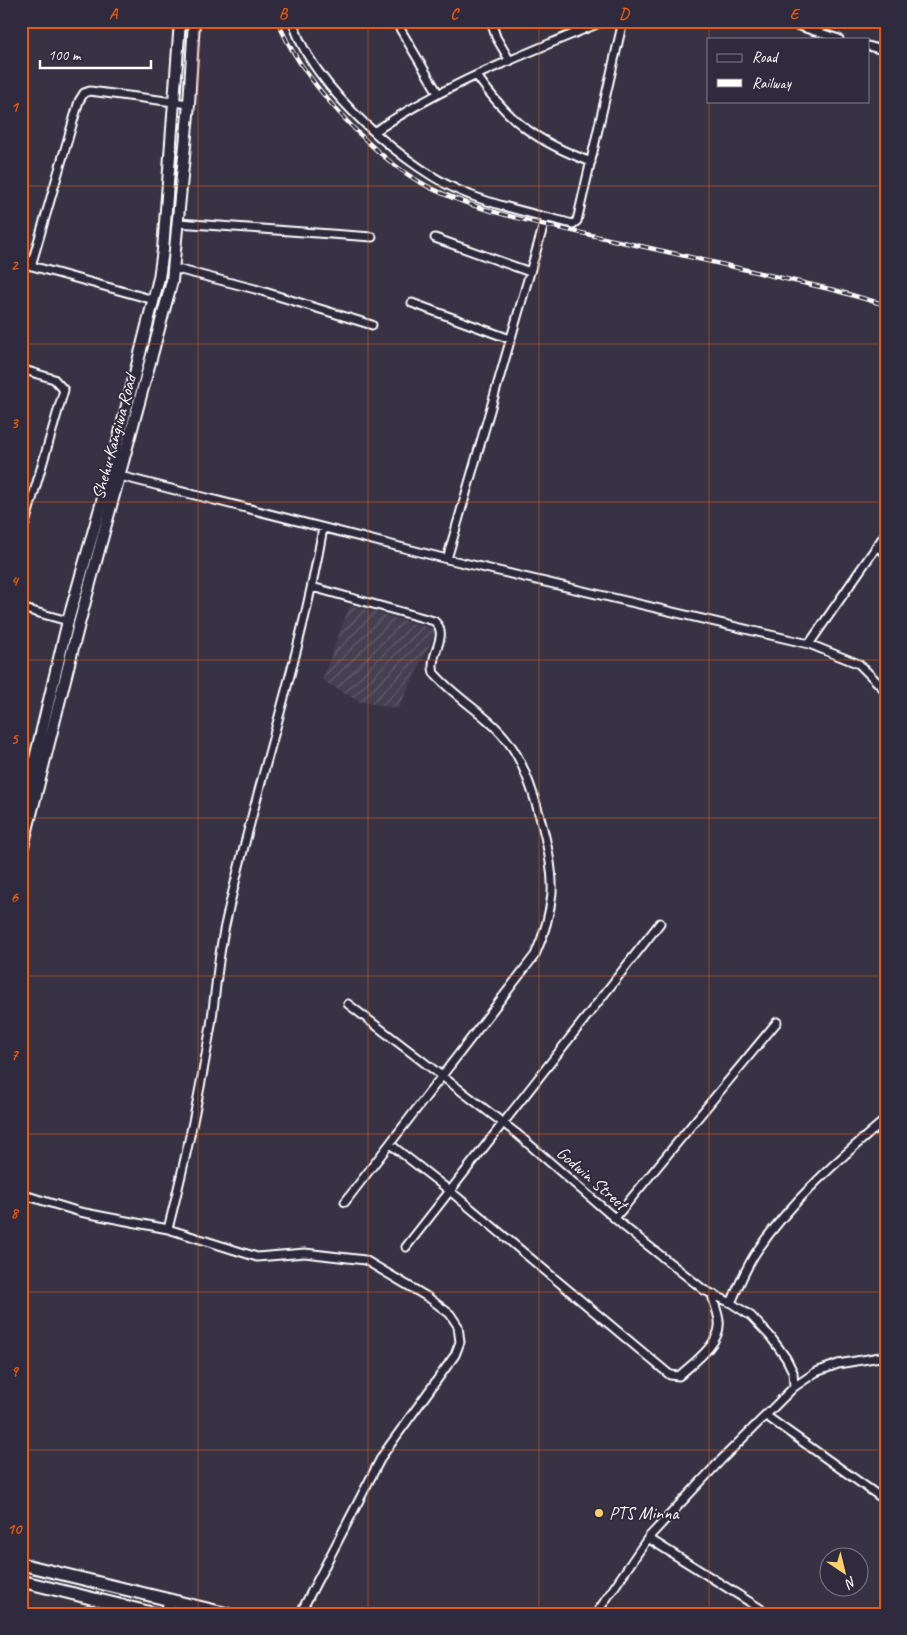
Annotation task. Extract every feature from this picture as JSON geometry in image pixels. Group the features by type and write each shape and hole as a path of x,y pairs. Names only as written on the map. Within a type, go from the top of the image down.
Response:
{"main road":[{"name":"Shehu Kangiwa Road","path":"21,816 68,622 110,474 154,300 163,250 180,21"},
{"name":"Shehu Kangiwa Road","path":"21,854 79,624 167,303 174,268 189,104 194,21"},
{"path":"21,1564 228,1614"},
{"path":"21,1581 156,1614"},
{"path":"167,1614 170,1600"}],"street":[{"path":"293,21 312,64 374,132 418,168 469,195 573,224 577,221 623,21"},
{"path":"400,21 400,27 438,93"},
{"path":"491,21 496,36 510,61"},
{"path":"374,132 404,111 438,93 604,21"},
{"path":"784,21 837,38"},
{"path":"870,46 886,50"},
{"path":"477,76 491,96 512,118 538,138 555,148 591,162"},
{"path":"31,266 79,100 84,93 90,91 174,104 189,104"},
{"path":"447,559 546,217"},
{"path":"178,223 372,237"},
{"path":"435,238 530,272"},
{"path":"21,263 154,300"},
{"path":"174,268 256,289 372,324"},
{"path":"412,302 510,339"},
{"path":"21,369 54,379 64,390 21,537"},
{"path":"120,476 447,559 809,644 859,664 886,691"},
{"path":"168,1229 182,1177 211,1026 225,923 253,807 312,587 323,528"},
{"path":"809,644 886,533"},
{"path":"877,546 886,554"},
{"path":"312,587 434,621 441,627 442,633 432,665 434,673 509,743 532,790 541,822 552,891 543,937 535,955 345,1202"},
{"path":"21,608 68,622"},
{"path":"406,1247 660,922"},
{"name":"Godwin Street","path":"348,1004 502,1122 615,1218 712,1295 731,1303 751,1316 770,1336 786,1358 793,1372 794,1387"},
{"path":"615,1218 777,1022"},
{"path":"731,1303 742,1276 757,1251 801,1197 886,1119"},
{"path":"390,1144 450,1191 670,1375 679,1376 709,1347 715,1338 720,1324 712,1295"},
{"path":"21,1194 80,1212 168,1229 257,1257 306,1253 365,1260 429,1298 450,1314 458,1326 460,1342 455,1356 382,1456 300,1614"},
{"path":"596,1614 648,1538 794,1387 816,1372 838,1364 886,1356"},
{"path":"766,1415 886,1500"},
{"path":"648,1538 770,1614"}],"shaded area":[{"path":"350,605 437,630 398,709 358,701 322,680"}],"railway":[{"path":"278,21 301,65 318,88 357,132 399,168 439,192 512,217 834,290 886,305"}],"place":[{"name":"PTS Minna","path":"599,1513"}]}
